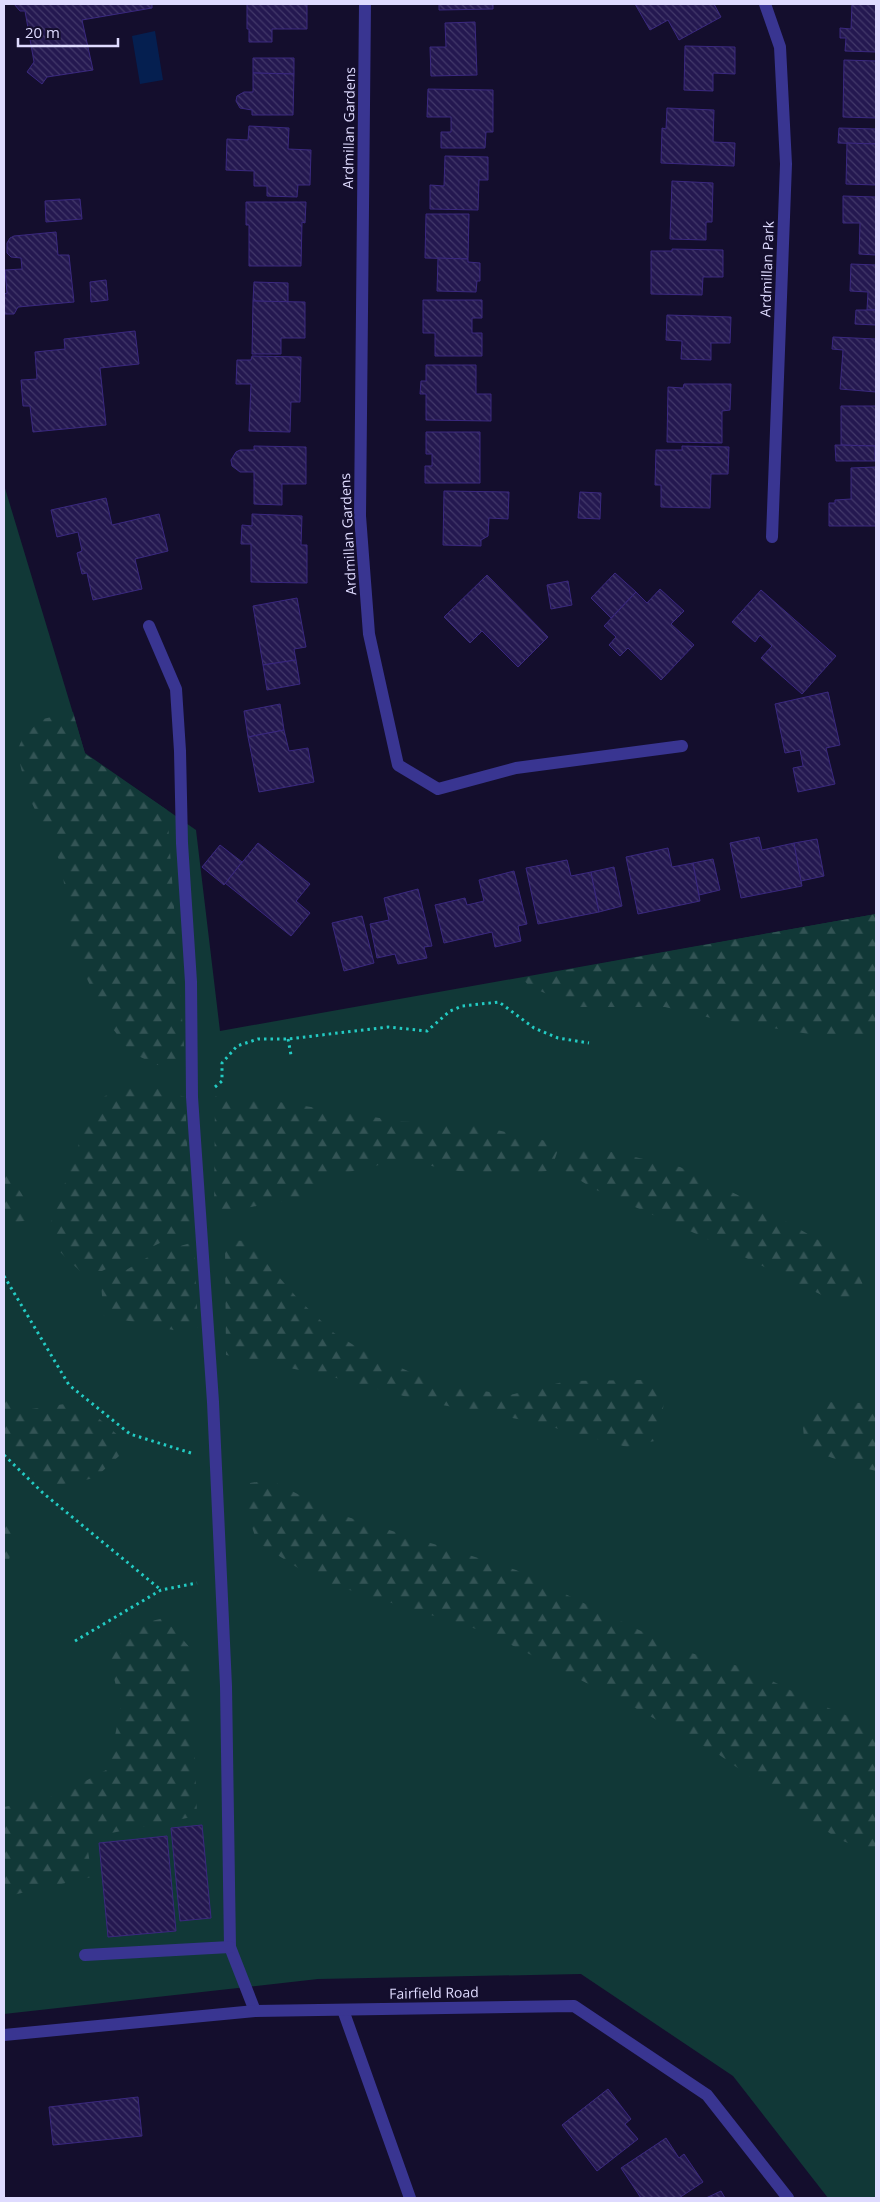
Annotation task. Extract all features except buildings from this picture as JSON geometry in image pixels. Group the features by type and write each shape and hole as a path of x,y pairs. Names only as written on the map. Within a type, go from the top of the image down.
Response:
{"street":[{"name":"Ardmillan Gardens","path":"366,4 360,516 369,634 398,765 438,788 516,768 682,746"},
{"name":"Ardmillan Park","path":"765,4 780,47 786,164 772,537"},
{"path":"149,626 176,689 180,751 182,843 192,982 192,1089 216,1461 226,1686 230,1946 255,2011"},
{"path":"85,1955 230,1946"},
{"name":"Fairfield Road","path":"4,2034 255,2011 574,2006 707,2095 788,2198"},
{"path":"343,2010 410,2198"}],"path":[{"path":"192,1089 213,1089 222,1081 222,1063 237,1046 258,1039 288,1038 388,1027 427,1031 450,1011 462,1006 499,1002 534,1028 558,1038 589,1043"},
{"path":"288,1038 291,1055"},
{"path":"4,1276 69,1385 130,1434 216,1461"},
{"path":"4,1456 43,1493 161,1590"},
{"path":"75,1641 161,1590 221,1578"}],"green space":[{"path":"4,485 85,753 196,830 220,1031 876,914 876,2198 828,2198 733,2076 581,1974 318,1979 4,2014"},
{"path":"73,712 85,754 167,810 185,1059 157,1065 130,1052 108,1022 71,946 62,866 27,793 17,751 24,735 43,719"},
{"path":"876,914 876,1035 809,1034 711,1018 665,1007 579,1007 530,987 522,978"},
{"path":"123,1086 156,1088 185,1097 191,1228 102,1271 80,1271 57,1249 50,1225 86,1124 100,1099"},
{"path":"215,1096 261,1099 398,1121 479,1126 560,1144 551,1170 522,1176 458,1171 400,1160 332,1176 298,1198 214,1214"},
{"path":"580,1145 680,1167 750,1201 827,1245 855,1265 863,1285 855,1300 836,1302 701,1236 594,1189 565,1171"},
{"path":"4,1173 26,1201 29,1220 4,1225"},
{"path":"225,1240 247,1241 300,1301 334,1333 360,1349 436,1384 510,1395 567,1381 643,1380 665,1393 659,1440 627,1447 529,1421 426,1402 329,1376 226,1355"},
{"path":"194,1242 198,1327 188,1333 104,1316 101,1285 153,1254"},
{"path":"4,1387 25,1410 71,1403 95,1415 122,1439 119,1456 95,1478 58,1485 37,1479 4,1441"},
{"path":"824,1402 867,1403 876,1406 876,1471 849,1464 805,1448 802,1417"},
{"path":"270,1480 335,1513 516,1570 680,1650 746,1668 816,1703 876,1727 876,1854 838,1839 718,1754 628,1704 486,1632 317,1580 257,1542 245,1506 250,1483"},
{"path":"4,1523 17,1531 8,1563 4,1566"},
{"path":"164,1618 191,1649 197,1816 86,1838 92,1877 4,1897 4,1807 59,1795 108,1769 121,1707 110,1661 123,1628"}],"water":[{"path":"155,31 163,80 140,84 132,36"}]}
